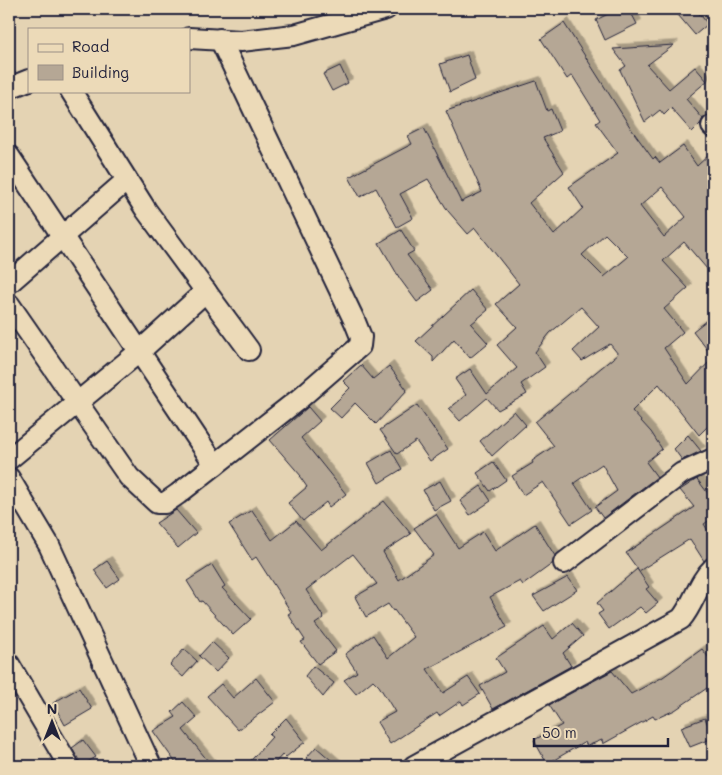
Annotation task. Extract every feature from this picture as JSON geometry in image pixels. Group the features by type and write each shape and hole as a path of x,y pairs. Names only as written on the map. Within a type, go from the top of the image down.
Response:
{"street":[{"path":"190,38 241,41 294,35 386,9"},
{"path":"9,304 128,477 157,503 166,503 360,346 361,337 220,39"},
{"path":"9,88 28,80"},
{"path":"72,92 146,210 249,350"},
{"path":"9,156 215,465"},
{"path":"9,283 127,180"},
{"path":"9,459 140,351 206,291"},
{"path":"564,563 682,473 713,459"},
{"path":"9,478 49,545 151,766"},
{"path":"414,766 681,619 690,609 701,583 713,568"},
{"path":"9,664 69,766"}],"building":[{"path":"618,9 629,9 637,24 605,40 596,20"},
{"path":"673,9 695,9 708,24 695,35"},
{"path":"564,23 632,130 653,159 655,157 660,163 683,146 697,166 713,151 713,276 684,242 663,261 688,288 664,309 683,332 664,348 688,384 713,358 713,421 699,435 659,384 632,411 651,432 662,449 646,462 657,477 603,518 595,507 617,491 602,464 574,483 592,510 571,524 543,482 523,495 512,476 533,463 532,461 554,446 535,422 618,354 610,344 582,361 573,351 599,327 581,307 550,333 535,352 545,367 521,384 527,394 498,410 487,398 460,421 449,409 466,395 455,379 470,369 487,394 517,368 497,345 517,327 496,304 519,284 475,228 468,234 448,211 428,179 400,194 413,218 397,227 376,188 360,197 349,177 412,144 408,136 424,128 461,202 482,192 446,111 536,81 547,111 551,109 560,131 543,138 564,172 529,203 554,235 583,208 569,187 618,153 596,123 600,120 572,75 567,79 541,39","holes":["662,187 686,217 664,237 640,206","605,234 628,257 604,277 582,255"]},
{"path":"674,45 647,65 669,89 695,67 707,81 686,99 703,119 692,132 671,108 664,115 660,110 645,122 620,70 626,66 613,49"},
{"path":"467,55 475,80 450,92 440,64"},
{"path":"340,66 348,83 332,91 323,74"},
{"path":"401,230 414,251 407,255 433,290 417,302 400,279 379,243"},
{"path":"471,290 488,310 471,324 488,343 470,358 454,339 433,362 433,357 416,341"},
{"path":"707,320 713,328 713,357 693,331"},
{"path":"361,365 373,379 389,366 407,390 376,424 355,403 341,418 330,408 350,388 343,381"},
{"path":"417,405 448,449 430,461 416,441 397,454 380,430"},
{"path":"308,407 320,421 301,438 346,494 329,507 326,502 303,521 288,503 307,487 301,476 270,440"},
{"path":"514,411 526,425 492,456 480,441"},
{"path":"688,435 701,451 682,460 674,449"},
{"path":"391,450 402,469 379,483 368,463"},
{"path":"493,462 506,480 490,491 477,473"},
{"path":"697,479 713,500 713,518 704,524 713,539 713,556 704,561 690,539 639,571 626,553 694,507 680,490"},
{"path":"440,481 451,501 434,510 423,490"},
{"path":"481,486 491,501 470,515 460,501"},
{"path":"384,501 411,534 383,552 399,580 434,555 414,528 436,514 458,548 483,532 495,551 535,524 555,556 552,564 523,585 520,581 490,597 507,627 427,669 443,693 468,677 480,694 463,705 461,701 439,716 437,713 390,744 377,722 395,712 379,686 373,680 356,694 344,680 357,672 345,654 373,635 388,658 414,637 388,604 366,617 355,597 377,584 353,554 306,590 324,618 315,624 336,651 318,664 301,642 305,640 288,614 291,612 256,557 252,560 229,524 252,510 272,540 296,521 321,550"},
{"path":"176,510 196,533 178,548 156,523"},
{"path":"107,561 120,579 107,588 94,570"},
{"path":"212,565 225,586 222,588 251,619 233,635 202,601 200,602 187,581"},
{"path":"637,569 649,587 646,589 658,603 646,613 640,607 609,629 598,614 603,611 597,603"},
{"path":"568,577 577,590 544,611 533,596"},
{"path":"572,623 583,636 563,653 571,666 493,709 480,686 505,672 496,658 544,626 553,639"},
{"path":"212,642 229,658 216,672 199,656"},
{"path":"184,649 197,661 183,677 170,665"},
{"path":"702,649 713,663 713,684 675,710 655,719 653,716 603,744 602,740 587,746 585,742 547,764 534,740 562,725 549,705 612,671 631,694 663,677"},
{"path":"313,666 334,683 323,697 305,676"},
{"path":"256,678 275,702 238,730 207,696 221,684 233,698"},
{"path":"79,688 92,709 65,725 53,703"},
{"path":"183,702 197,718 183,730 212,766 178,766 153,731 176,717 172,712"},
{"path":"286,718 305,742 286,757 283,754 272,766 246,766 272,737 269,735"},
{"path":"705,718 713,738 690,747 681,727"},
{"path":"83,740 96,757 81,766 72,748"},
{"path":"316,747 338,766 314,766 306,758"}]}
